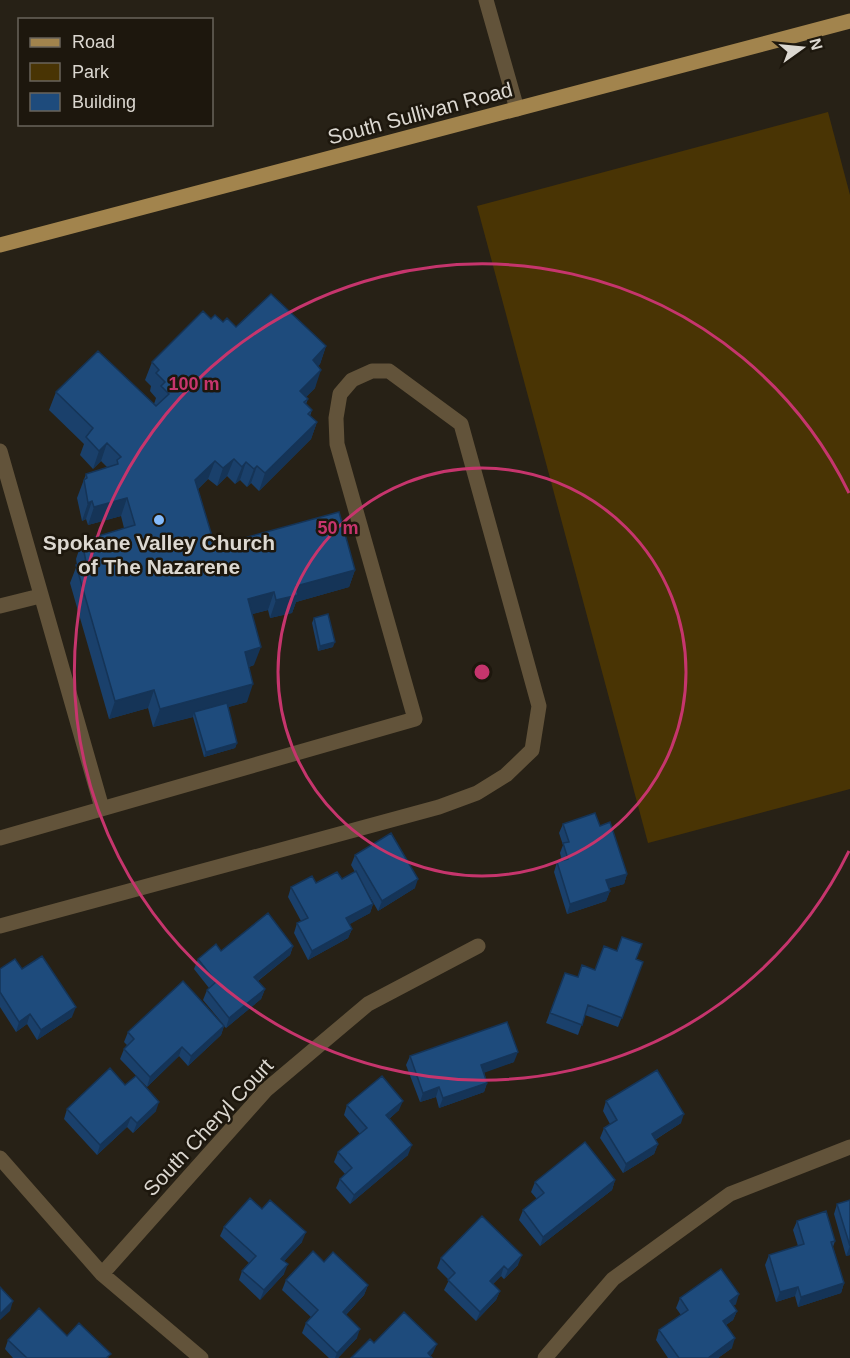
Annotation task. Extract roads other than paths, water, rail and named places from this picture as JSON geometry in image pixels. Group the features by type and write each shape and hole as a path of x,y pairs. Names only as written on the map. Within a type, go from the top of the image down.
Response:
{"main road":[{"name":"South Sullivan Road","path":"0,245 850,21"}],"street":[{"path":"486,0 517,109"},
{"path":"0,838 415,719 338,444 336,417 340,394 352,380 372,371 389,371 461,424 539,706 532,750 506,775 477,793 438,807 0,926"},
{"path":"0,451 102,808"},
{"path":"0,606 40,596"},
{"name":"South Cheryl Court","path":"102,1274 266,1090 368,1004 478,945"},
{"path":"544,1358 614,1279 730,1194 850,1147"},
{"path":"0,1158 102,1274 201,1358"}],"place":[{"name":"Spokane Valley Church of The Nazarene","path":"159,520"}]}
